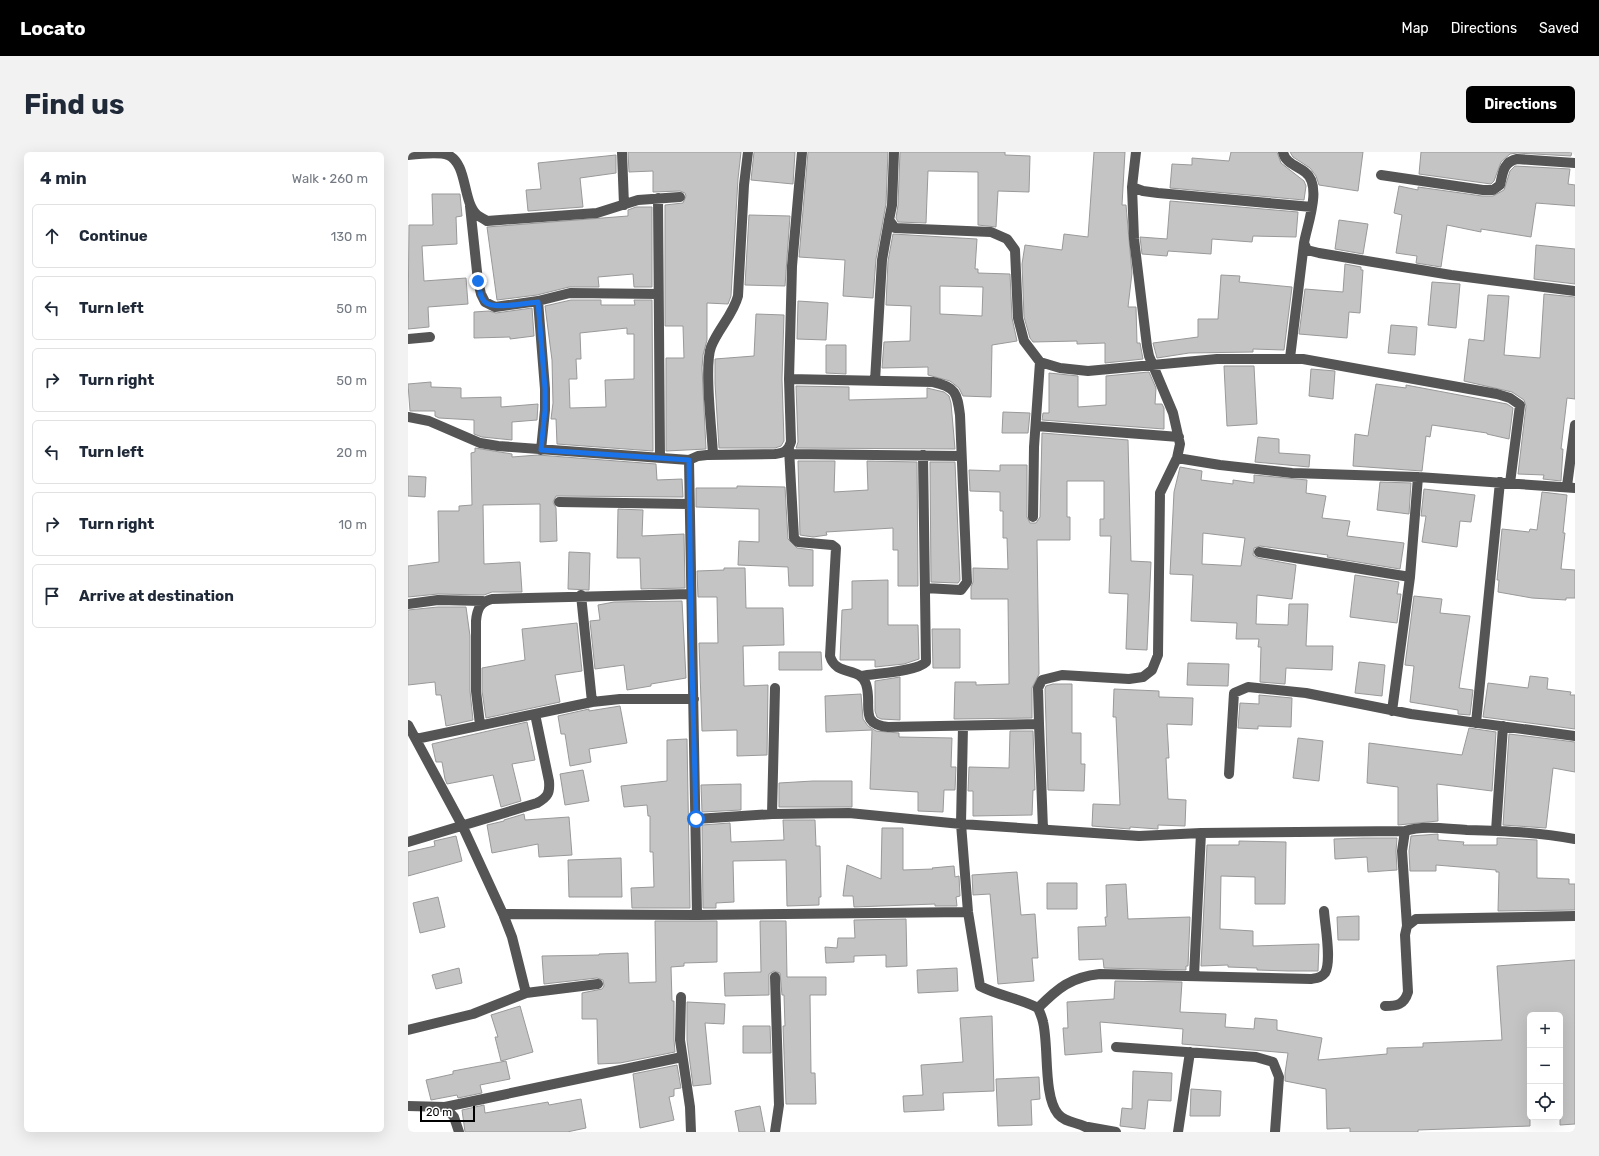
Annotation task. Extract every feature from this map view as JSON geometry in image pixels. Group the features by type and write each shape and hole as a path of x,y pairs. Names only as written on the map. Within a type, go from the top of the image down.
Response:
{"street":[{"path":"622,152 624,205"},
{"path":"713,455 708,367 711,348 722,326 735,308 738,296 744,185 748,152"},
{"path":"802,152 792,266 789,379 791,442 789,451 794,538 798,542 832,545 836,548 830,656 832,664 836,668 861,676 913,668 922,666 926,662 923,455"},
{"path":"875,381 882,260 892,205 894,152"},
{"path":"1043,829 1038,724 1038,688 1042,680 1062,675 1129,679 1143,677 1152,670 1158,655 1160,493 1177,458 1180,444 1173,413 1152,365 1147,346 1134,239 1132,187 1136,152"},
{"path":"1283,152 1289,163 1306,173 1311,180 1314,190 1304,243 1290,358"},
{"path":"1381,175 1483,190 1493,190 1500,185 1506,164 1505,152"},
{"path":"408,155 447,154 459,167 469,201 478,281 481,294 485,302 495,307 538,302 570,294 658,294"},
{"path":"1506,164 1510,160 1543,156 1575,163"},
{"path":"1132,187 1143,191 1158,193 1312,207"},
{"path":"469,201 476,214 487,221 597,213 638,200 680,197"},
{"path":"658,198 660,458"},
{"path":"889,220 896,228 990,232 1007,239 1015,250 1017,270 1016,301 1024,342 1040,362 1075,371 1217,359 1290,358 1458,386 1510,398 1520,405 1510,483"},
{"path":"1304,243 1308,250 1319,253 1451,275 1575,291"},
{"path":"538,302 545,389 545,410 541,450"},
{"path":"408,338 430,337"},
{"path":"1034,517 1036,426 1040,362"},
{"path":"789,379 933,382 945,384 954,390 958,398 960,415 967,582 961,590 925,588"},
{"path":"408,417 429,420 480,443 541,450 689,460 698,456 775,454 789,451 961,456"},
{"path":"1177,458 1220,465 1292,473 1418,477 1571,487 1575,425"},
{"path":"1036,426 1179,437"},
{"path":"689,460 690,594 694,700 697,915"},
{"path":"1392,711 1410,577 1418,477"},
{"path":"1476,723 1500,482"},
{"path":"559,502 689,504"},
{"path":"1259,552 1410,577"},
{"path":"408,604 438,600 483,602 492,599 580,595 690,594"},
{"path":"580,595 592,702"},
{"path":"480,725 476,691 476,621 477,611 483,602"},
{"path":"861,676 866,684 869,716 872,723 876,726 1038,724"},
{"path":"1229,774 1234,693 1240,689 1248,687 1306,692 1392,711 1575,736"},
{"path":"772,814 775,688"},
{"path":"416,739 592,702 620,699 694,700"},
{"path":"408,842 537,803 546,798 550,791 549,781 535,714"},
{"path":"408,725 462,825 503,914 512,937 526,993"},
{"path":"962,726 961,824 968,912 980,986 993,993 1025,1001 1038,1008 1043,1023 1050,1097 1057,1113 1066,1121 1090,1129 1116,1132"},
{"path":"1496,831 1503,726"},
{"path":"696,819 772,814 849,813 961,824 1139,836 1200,833 1405,831 1414,828 1430,828 1543,834 1575,839"},
{"path":"1385,1006 1398,1006 1405,1000 1408,992 1405,935 1407,926 1402,851 1405,831"},
{"path":"1194,976 1200,833"},
{"path":"1038,1008 1070,981 1083,976 1100,974 1311,979 1320,977 1324,973 1328,964 1324,911"},
{"path":"503,914 697,915 968,912"},
{"path":"1407,926 1416,919 1575,916"},
{"path":"775,977 779,1105 775,1132"},
{"path":"408,1030 473,1014 526,993 598,984"},
{"path":"681,997 679,1021 682,1057 690,1107 691,1132"},
{"path":"1116,1046 1256,1057 1273,1062 1279,1077 1275,1132"},
{"path":"1178,1132 1190,1052"},
{"path":"408,1106 445,1107 682,1057"},
{"path":"445,1107 454,1117 459,1132"}],"building":[{"path":"628,152 741,152 731,296 728,304 707,303 707,340 703,355 702,368 706,449 666,451 666,358 684,358 683,326 665,326 665,205 683,203 686,196 685,193 680,191 653,192 653,171 629,172"},
{"path":"754,152 795,152 793,184 751,180"},
{"path":"808,152 888,152 886,204 876,259 873,298 843,296 845,260 799,257"},
{"path":"900,152 1005,152 1005,155 1030,156 1029,192 998,191 996,227 978,225 978,172 928,171 926,223 898,222 896,218 898,205"},
{"path":"1094,152 1125,152 1122,205 1126,205 1132,273 1128,307 1136,307 1137,343 1140,343 1143,359 1105,363 1105,343 1077,344 1077,341 1033,342 1030,338 1024,317 1022,264 1025,245 1062,250 1064,234 1088,237"},
{"path":"1231,152 1277,152 1281,163 1304,181 1306,186 1304,200 1170,188 1172,164 1192,165 1192,158 1229,161"},
{"path":"1290,152 1363,152 1358,191 1319,185 1316,176 1310,168 1293,157"},
{"path":"1421,152 1572,152 1571,156 1517,153 1510,154 1501,162 1494,181 1491,184 1419,174"},
{"path":"616,155 616,173 580,178 583,207 528,211 526,190 541,189 538,163"},
{"path":"1515,166 1570,169 1568,184 1575,185 1575,206 1536,203 1531,237 1481,229 1481,232 1447,225 1441,267 1416,263 1417,256 1396,253 1402,215 1394,213 1399,186 1418,190 1418,187 1482,196 1493,196 1504,190 1510,171"},
{"path":"432,194 460,194 462,216 456,217 457,244 422,246 424,281 466,278 468,304 428,307 429,327 408,329 409,225 433,225"},
{"path":"1170,201 1298,212 1296,237 1253,236 1252,242 1212,239 1211,254 1168,251 1167,256 1142,254 1140,237 1167,239"},
{"path":"636,207 652,207 652,287 634,287 633,274 598,277 599,287 569,287 537,295 497,300 487,227 628,216 628,210"},
{"path":"749,215 790,216 785,286 745,285"},
{"path":"1339,220 1368,224 1363,254 1335,249"},
{"path":"893,234 977,239 975,269 978,269 978,273 1010,274 1012,318 1017,341 992,345 991,397 963,396 959,388 950,381 928,375 928,367 882,368 884,342 910,341 911,306 886,305 888,261","holes":["940,286 983,287 982,316 940,314"]},
{"path":"1536,245 1575,249 1575,284 1534,279"},
{"path":"1345,264 1361,267 1361,270 1363,270 1360,313 1349,312 1347,338 1299,334 1305,289 1343,292"},
{"path":"1221,275 1240,276 1239,282 1292,287 1284,350 1253,349 1253,352 1189,353 1157,358 1153,343 1198,337 1198,319 1218,319"},
{"path":"1432,282 1460,284 1456,328 1428,325"},
{"path":"1544,294 1575,297 1575,399 1567,398 1561,449 1563,449 1561,481 1543,479 1544,475 1518,474 1526,406 1524,400 1512,392 1464,381 1469,339 1484,341 1488,295 1509,296 1504,355 1540,358"},
{"path":"571,300 601,300 601,305 635,305 634,300 652,300 653,451 557,444 556,419 551,419 553,403 552,360 545,306","holes":["627,328 627,334 634,334 634,379 605,380 606,407 570,408 569,379 577,379 576,359 581,359 580,333"]},
{"path":"798,301 828,303 826,340 797,339"},
{"path":"532,308 534,336 510,339 510,337 474,338 474,312 489,311 496,313"},
{"path":"756,314 784,315 782,379 784,441 781,446 775,448 719,448 715,359 754,356"},
{"path":"1391,325 1417,327 1415,355 1388,353"},
{"path":"826,345 846,345 846,374 826,373"},
{"path":"1224,366 1254,366 1257,424 1227,426"},
{"path":"1311,369 1335,371 1333,399 1309,396"},
{"path":"1149,372 1156,388 1155,404 1162,404 1164,408 1164,429 1042,420 1043,413 1049,413 1049,373 1078,376 1078,407 1106,405 1106,376"},
{"path":"431,382 431,387 461,388 461,398 501,397 501,407 538,404 537,420 512,422 512,440 482,437 474,434 474,420 439,418 435,416 435,411 410,411 408,384"},
{"path":"1376,384 1406,388 1406,385 1507,404 1513,408 1509,439 1487,433 1432,425 1430,437 1426,436 1422,471 1353,466 1355,434 1368,436"},
{"path":"796,386 849,387 849,400 927,398 927,388 944,392 949,396 951,403 955,449 796,448 798,442"},
{"path":"1003,412 1030,413 1028,433 1002,433"},
{"path":"1042,433 1128,440 1131,561 1151,562 1147,650 1126,649 1128,594 1109,593 1111,536 1100,536 1100,519 1104,519 1104,481 1067,481 1067,517 1070,517 1070,540 1037,540 1039,674 1032,688 1032,718 954,719 955,682 976,682 976,685 1009,684 1008,599 971,599 973,568 1008,569 1007,538 1003,538 1003,511 1000,511 1000,492 970,491 969,470 1000,471 1000,465 1027,465 1027,517 1030,523 1036,523 1040,517"},
{"path":"1258,437 1279,439 1279,453 1310,455 1309,467 1255,462"},
{"path":"475,448 512,454 512,457 538,455 656,464 657,480 682,479 683,497 556,496 553,502 556,508 557,541 540,542 540,504 483,505 484,564 520,562 522,592 492,592 484,595 438,594 408,597 408,566 439,562 438,511 459,511 459,506 472,505 471,453 475,452"},
{"path":"798,461 835,461 834,492 868,490 867,461 917,462 918,586 898,586 898,550 893,550 893,528 826,532 827,535 813,537 800,535"},
{"path":"930,462 955,462 960,580 958,583 931,582"},
{"path":"1180,467 1202,471 1201,480 1233,484 1233,480 1254,483 1254,475 1307,480 1306,493 1326,496 1322,518 1350,521 1347,536 1404,543 1400,569 1327,557 1328,555 1260,546 1254,548 1253,555 1258,558 1296,565 1292,599 1257,595 1256,624 1288,625 1289,604 1308,604 1306,646 1333,646 1332,670 1286,668 1285,684 1260,682 1261,647 1258,647 1259,639 1236,639 1237,623 1191,621 1193,575 1170,574 1174,492","holes":["1203,533 1245,538 1241,566 1202,564"]},
{"path":"408,476 426,477 425,497 408,496"},
{"path":"1380,482 1411,483 1409,514 1377,510"},
{"path":"737,486 785,487 788,539 797,548 813,550 813,586 789,586 788,567 738,565 739,541 759,542 759,509 696,507 696,488 737,488"},
{"path":"1424,489 1475,495 1471,522 1460,521 1457,547 1422,542 1426,516 1421,516"},
{"path":"1542,492 1567,495 1561,569 1575,570 1575,598 1566,598 1566,600 1532,598 1498,592 1499,580 1497,580 1502,529 1529,532 1530,529 1537,530"},
{"path":"618,509 643,510 642,536 684,534 685,588 641,589 640,558 617,558"},
{"path":"569,552 590,553 589,590 568,589"},
{"path":"724,568 745,568 746,608 783,608 784,645 743,646 744,686 768,685 767,755 737,756 737,730 702,731 699,643 718,643 717,597 698,597 697,571 724,570"},
{"path":"1355,575 1399,582 1397,594 1401,594 1397,623 1350,617"},
{"path":"888,580 888,625 918,625 919,659 904,664 875,667 875,660 840,660 842,610 852,609 852,581"},
{"path":"1414,596 1442,599 1440,613 1470,616 1459,688 1473,690 1470,715 1458,714 1458,710 1410,702 1414,666 1405,665"},
{"path":"682,601 686,678 627,690 624,665 595,669 590,621 600,620 598,605 614,602"},
{"path":"438,607 466,607 470,636 470,691 473,720 446,726 441,695 436,695 435,682 408,685 408,610"},
{"path":"577,623 582,671 555,675 560,702 486,718 482,691 482,668 525,660 522,629"},
{"path":"932,629 960,629 960,668 933,668"},
{"path":"779,652 821,652 822,670 779,670"},
{"path":"1359,662 1385,665 1382,696 1355,693"},
{"path":"1188,663 1229,664 1228,686 1187,685"},
{"path":"1530,676 1548,678 1547,689 1571,692 1570,695 1575,695 1575,729 1483,717 1488,683 1528,688"},
{"path":"900,677 900,720 881,719 877,717 875,711 875,681"},
{"path":"1053,684 1072,684 1072,733 1081,733 1081,764 1085,764 1084,791 1048,790 1045,689 1046,686"},
{"path":"1114,689 1159,691 1159,697 1193,698 1192,725 1167,724 1169,758 1166,758 1168,799 1186,800 1185,826 1158,825 1158,829 1130,827 1130,829 1092,826 1093,804 1120,805 1116,717 1113,717"},
{"path":"861,694 863,719 868,726 876,731 899,733 899,737 952,738 951,767 956,767 955,790 944,790 943,812 918,811 918,792 870,789 872,730 826,732 825,696"},
{"path":"1259,695 1292,698 1291,727 1258,726 1258,729 1238,728 1240,703 1259,704"},
{"path":"620,706 627,743 589,749 591,762 570,766 565,734 561,734 558,716 589,709 589,711"},
{"path":"527,722 535,760 512,764 521,801 501,807 493,775 447,784 442,762 436,762 432,744"},
{"path":"1469,728 1496,732 1492,791 1437,784 1438,821 1398,825 1398,787 1367,783 1369,743 1462,755"},
{"path":"1010,731 1033,731 1035,790 1033,790 1032,815 973,816 973,791 968,791 969,767 1009,768"},
{"path":"1509,734 1575,742 1575,772 1553,768 1546,828 1503,825"},
{"path":"1298,738 1323,741 1319,781 1293,778"},
{"path":"687,739 690,908 632,908 631,888 654,887 653,852 650,852 650,816 648,816 647,805 624,807 621,786 667,781 667,740"},
{"path":"583,770 589,801 565,805 560,774"},
{"path":"852,781 852,807 779,807 779,783"},
{"path":"741,784 741,810 702,812 701,785"},
{"path":"524,814 525,820 569,817 572,855 539,857 538,844 492,853 487,825"},
{"path":"783,820 815,820 816,846 820,846 821,897 819,897 819,905 787,906 786,860 733,861 734,902 716,903 716,908 703,908 702,825 730,823 731,842 784,840"},
{"path":"882,828 903,828 903,870 933,869 932,868 954,866 955,877 959,876 960,896 956,897 957,906 935,906 935,904 854,907 853,896 843,896 847,865 881,879"},
{"path":"1438,834 1438,840 1464,842 1463,845 1497,845 1497,838 1537,840 1537,878 1569,879 1569,884 1575,884 1575,910 1498,911 1499,872 1496,872 1496,870 1436,865 1436,871 1410,871 1409,851 1411,836"},
{"path":"456,836 462,861 408,876 408,852 435,846 434,841"},
{"path":"1397,838 1397,870 1368,872 1367,857 1335,859 1334,839"},
{"path":"1239,841 1286,842 1285,904 1255,904 1255,877 1221,876 1220,929 1253,931 1253,946 1319,944 1318,971 1257,970 1257,968 1228,967 1228,965 1201,966 1207,845 1239,845"},
{"path":"621,858 622,897 569,897 568,860"},
{"path":"1017,872 1021,915 1035,914 1038,958 1032,958 1034,981 998,984 990,894 973,895 972,875"},
{"path":"1047,883 1077,883 1077,909 1047,909"},
{"path":"1126,884 1128,919 1190,917 1188,966 1186,966 1186,970 1104,968 1103,959 1079,960 1078,927 1106,926 1106,885"},
{"path":"438,897 445,927 420,933 413,903"},
{"path":"1359,916 1359,940 1338,940 1337,917"},
{"path":"906,919 907,966 886,967 886,955 854,956 854,962 826,963 825,947 837,948 838,938 855,938 854,920"},
{"path":"655,921 717,921 717,962 684,963 684,966 671,967 672,1001 674,1001 675,1052 620,1063 598,1064 597,1019 582,1019 582,993 602,989 604,986 603,980 597,978 544,984 542,956 628,953 629,983 656,982"},
{"path":"760,921 786,921 787,977 826,977 826,995 810,995 811,1073 815,1073 816,1104 786,1104 783,1026 785,1026 784,995 782,995 780,973 774,971 769,974 769,995 725,996 724,973 761,972"},
{"path":"1575,960 1575,1124 1560,1125 1560,1120 1563,1120 1563,1012 1527,1012 1527,1120 1530,1120 1530,1126 1418,1130 1418,1132 1350,1132 1350,1128 1327,1129 1326,1089 1285,1081 1288,1053 1182,1044 1183,1029 1100,1022 1102,1052 1065,1055 1063,1028 1068,1028 1067,1002 1114,999 1115,981 1182,982 1180,1012 1226,1014 1225,1027 1254,1029 1255,1018 1277,1020 1277,1030 1322,1038 1318,1060 1387,1054 1387,1048 1423,1047 1423,1043 1502,1040 1497,966"},
{"path":"459,968 462,983 436,989 432,975"},
{"path":"957,968 958,991 918,993 917,970"},
{"path":"687,1002 725,1004 724,1024 705,1023 711,1084 693,1086 687,1040"},
{"path":"520,1006 533,1052 501,1061 495,1037 498,1037 491,1015"},
{"path":"992,1016 994,1091 943,1093 944,1110 904,1112 903,1096 923,1095 921,1065 963,1062 960,1018"},
{"path":"743,1026 770,1026 771,1053 743,1053"},
{"path":"506,1061 510,1079 480,1085 482,1093 458,1098 457,1095 431,1100 426,1080 453,1074 453,1071"},
{"path":"677,1065 681,1088 674,1089 674,1096 669,1097 674,1120 640,1128 633,1074"},
{"path":"1133,1071 1172,1073 1171,1101 1148,1100 1145,1129 1120,1126 1122,1108 1132,1109"},
{"path":"1039,1077 1040,1099 1031,1100 1032,1125 998,1126 996,1079"},
{"path":"1191,1089 1221,1091 1220,1116 1190,1116"},
{"path":"581,1099 586,1128 567,1132 465,1132 462,1110 484,1105 485,1113 548,1102 549,1105"},
{"path":"760,1106 765,1132 739,1132 735,1111"}],"route":[{"path":"478,281 481,294 485,302 495,307 538,302 545,389 545,410 541,450 689,460 691,629 696,819"}]}
